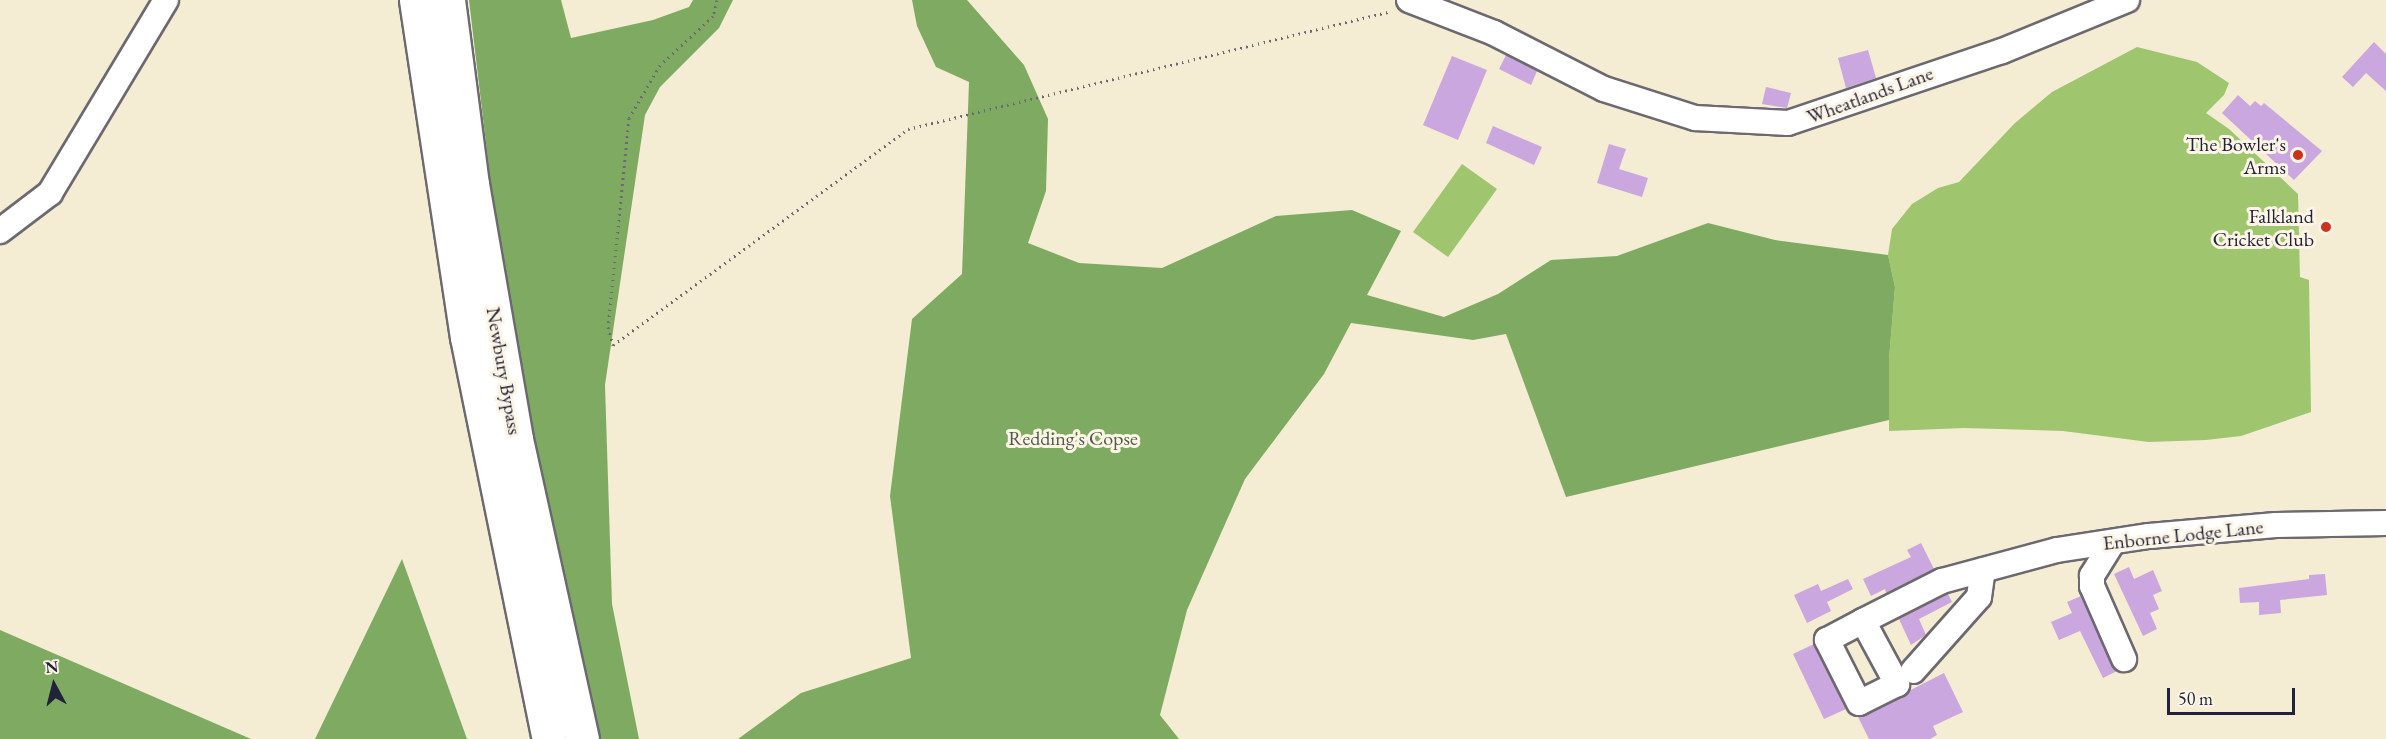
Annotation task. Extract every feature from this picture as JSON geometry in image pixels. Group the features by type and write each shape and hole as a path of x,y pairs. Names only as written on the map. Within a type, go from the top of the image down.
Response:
{"highway":[{"name":"Newbury Bypass","path":"416,0 466,337 549,739"},
{"name":"Newbury Bypass","path":"448,0 475,205 516,439 582,739"}],"street":[{"path":"0,231 50,193 166,0"},
{"name":"Wheatlands Lane","path":"1414,2 1494,33 1604,89 1695,118 1788,123 2002,51 2127,0"},
{"name":"Enborne Lodge Lane","path":"1863,621 1942,581 2057,550 2276,525 2386,523"},
{"path":"2113,542 2092,576 2092,586 2124,659"},
{"path":"1912,671 1979,597 1983,570"}],"path":[{"path":"717,0 713,16 660,65 629,118 608,327 613,345 908,129 1414,2"}],"green space":[{"path":"469,0 561,0 571,38 653,20 689,7 693,0 733,0 719,28 660,87 645,115 605,385 612,604 639,739 593,739 502,279"},
{"name":"Redding's Copse","path":"912,0 967,0 1024,65 1048,119 1046,191 1028,243 1079,263 1162,268 1276,216 1352,210 1401,231 1367,295 1444,317 1498,294 1551,260 1617,256 1708,223 1775,240 1888,255 1895,287 1889,359 1889,420 1566,497 1506,334 1473,340 1351,323 1324,374 1245,479 1187,610 1160,715 1179,739 738,739 801,693 911,658 890,496 912,319 962,274 969,82 936,67 917,26"},
{"path":"2137,47 2197,62 2229,83 2224,95 2206,113 2229,129 2298,194 2300,277 2309,280 2311,412 2241,436 2206,440 2149,442 2063,431 1964,428 1889,431 1889,359 1895,287 1888,255 1892,229 1912,204 1938,188 1959,182 2015,123 2052,92"},
{"path":"1462,164 1497,189 1448,257 1413,232"},
{"path":"402,559 467,739 315,739"},
{"path":"0,630 251,739 0,739"}],"building":[{"path":"2374,42 2386,54 2386,91 2366,73 2353,87 2342,77"},
{"path":"1868,50 1876,78 1846,88 1838,58"},
{"path":"1506,55 1537,71 1531,85 1499,69"},
{"path":"1452,56 1487,70 1458,140 1423,125"},
{"path":"1766,87 1791,93 1787,108 1762,104"},
{"path":"2238,95 2250,106 2255,101 2261,106 2264,103 2322,151 2294,180 2222,113"},
{"path":"1493,126 1542,147 1534,165 1486,143"},
{"path":"1609,144 1626,149 1619,169 1648,178 1642,197 1597,183"},
{"path":"1921,543 1934,569 1886,593 1885,589 1871,596 1863,579 1911,557 1907,550"},
{"path":"2129,567 2134,579 2153,570 2162,591 2153,595 2159,609 2150,613 2157,629 2143,636 2114,574"},
{"path":"2325,574 2327,595 2280,600 2281,613 2259,615 2259,602 2240,603 2239,588 2309,579 2309,575"},
{"path":"1848,579 1853,589 1827,602 1831,611 1807,623 1794,595 1818,584 1821,591"},
{"path":"1948,594 1952,602 1919,619 1926,635 1911,645 1899,619"},
{"path":"2081,596 2117,671 2103,678 2080,631 2059,640 2051,622 2072,613 2067,602"},
{"path":"1814,644 1846,709 1824,719 1793,654"},
{"path":"1944,673 1963,712 1933,726 1937,735 1930,739 1869,739 1858,717"}],"place":[{"name":"The Bowler's Arms","path":"2298,155"},
{"name":"Falkland Cricket Club","path":"2326,227"}]}
